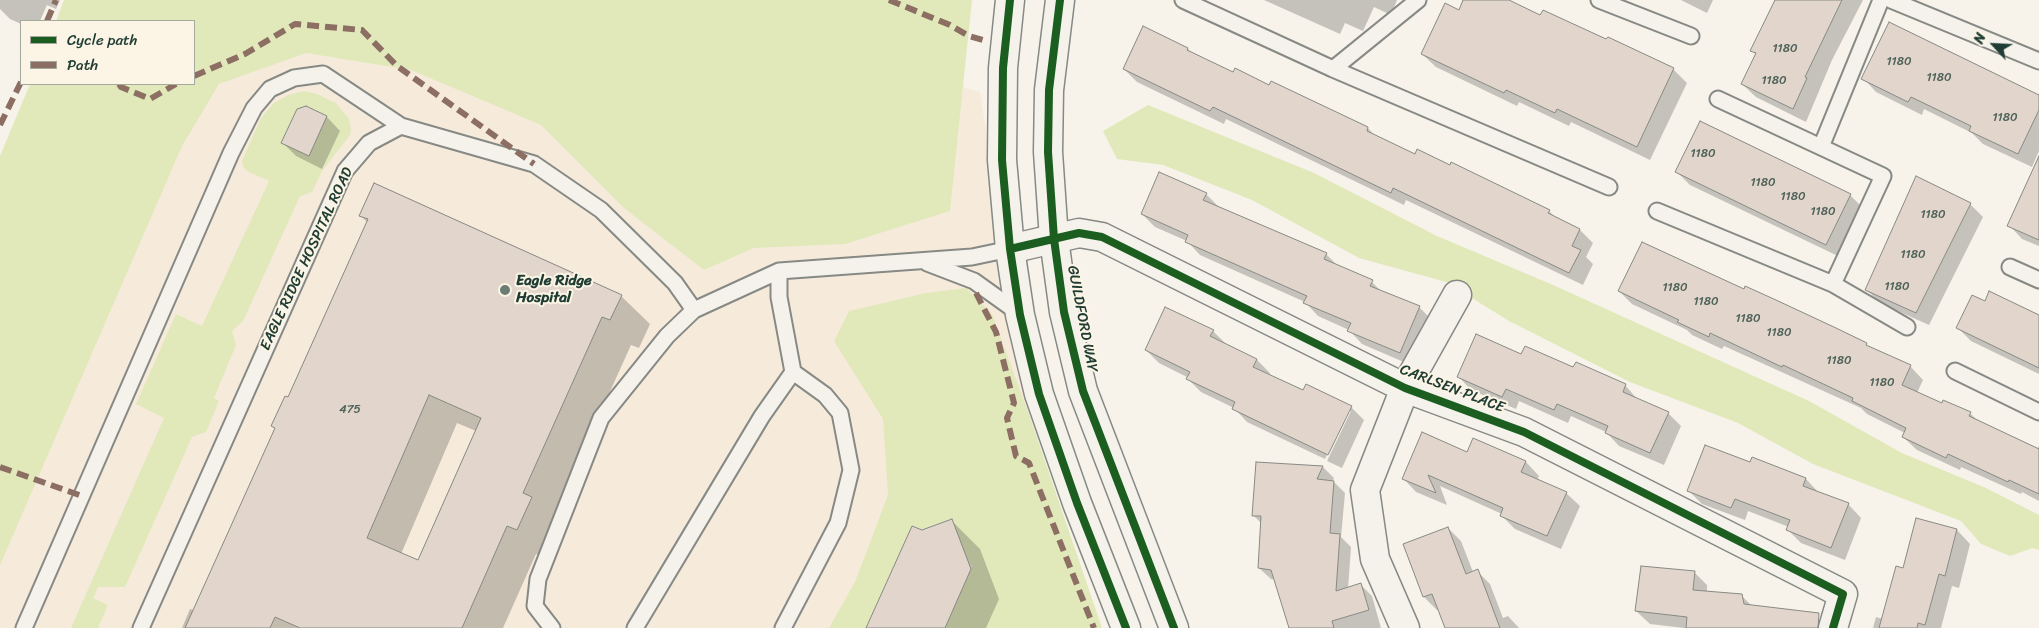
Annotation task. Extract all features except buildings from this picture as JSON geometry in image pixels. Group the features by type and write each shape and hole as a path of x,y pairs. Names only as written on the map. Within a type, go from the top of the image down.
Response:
{"street":[{"path":"1010,0 1003,68 1002,160 1010,249 1020,314 1039,394 1077,503 1126,628"},
{"name":"GUILDFORD WAY","path":"1060,0 1049,99 1048,152 1054,239 1064,312 1083,391 1174,628"},
{"name":"CARLSEN PLACE","path":"1010,249 1079,233 1102,237 1405,388 1524,432 1843,594 1833,628"},
{"path":"1405,628 1375,559 1365,490 1405,388 1457,295"}],"lane":[{"path":"1184,0 1333,69 1609,187"},
{"path":"1333,69 1418,0"},
{"path":"1600,0 1691,36"},
{"path":"1821,147 1881,0"},
{"path":"1890,0 2039,61"},
{"path":"24,628 231,153 254,108 270,89 294,78 323,74 401,126 534,164 601,210 675,283 694,310"},
{"path":"1718,99 1883,176 1834,284"},
{"name":"EAGLE RIDGE HOSPITAL ROAD","path":"140,628 344,172 368,143 401,126"},
{"path":"1657,211 1834,284 1907,327"},
{"path":"552,628 535,606 538,579 601,418 667,336 694,310 779,271 972,257 1010,249"},
{"path":"921,261 974,282 1020,314"},
{"path":"2010,267 2039,280"},
{"path":"779,271 779,297 793,372 825,395 840,413 851,470 838,523 784,628"},
{"path":"1955,371 2039,412"},
{"path":"635,628 762,416 793,372"}],"shaded area":[{"name":"Eagle Ridge Hospital","path":"669,0 980,92 1032,423 1102,628 0,628 0,156 195,85 195,21"}],"green space":[{"path":"64,0 972,0 950,211 845,244 754,248 704,270 624,208 541,125 411,70 306,53 219,84 182,146 0,565 0,156 30,85 195,85 195,20 56,20"},
{"path":"304,91 317,94 336,103 349,119 350,135 322,171 312,192 300,196 243,321 232,331 236,345 214,398 219,401 206,432 192,437 125,587 98,587 93,598 108,605 98,628 71,628 164,418 136,404 176,314 202,326 269,181 247,171 243,167 242,161 261,118 274,103 288,95"},
{"path":"1148,105 1314,173 1437,236 1553,285 1809,401 1902,453 1986,488 2039,515 2039,550 2033,548 2010,556 1981,544 1961,521 1813,464 1738,423 1630,382 1509,321 1446,282 1359,258 1252,200 1163,165 1117,159 1103,131"},
{"path":"966,288 992,314 1032,423 1102,628 945,628 973,565 957,558 962,546 952,519 922,530 912,526 866,628 829,628 855,582 888,495 883,419 834,341 849,311 926,293"}],"marked path":[{"path":"47,20 56,0"},
{"path":"889,0 950,25 969,36 983,40"},
{"path":"195,76 245,54 295,24 362,30 397,66 534,164"},
{"path":"0,125 20,84"},
{"path":"120,85 150,99 174,85"},
{"path":"976,293 996,332 1014,403 1007,418 1016,456 1029,463 1094,628"},
{"path":"0,467 82,496"}],"cycle path":[{"path":"1010,0 1003,68 1002,160 1010,249 1020,315 1039,394 1077,503 1126,628"},
{"path":"1060,0 1049,90 1048,152 1054,239 1064,312 1083,391 1174,628"},
{"path":"1010,249 1079,233 1102,237 1405,388 1524,432 1843,594 1833,628"}],"place":[{"name":"Eagle Ridge Hospital","path":"505,290"}]}
